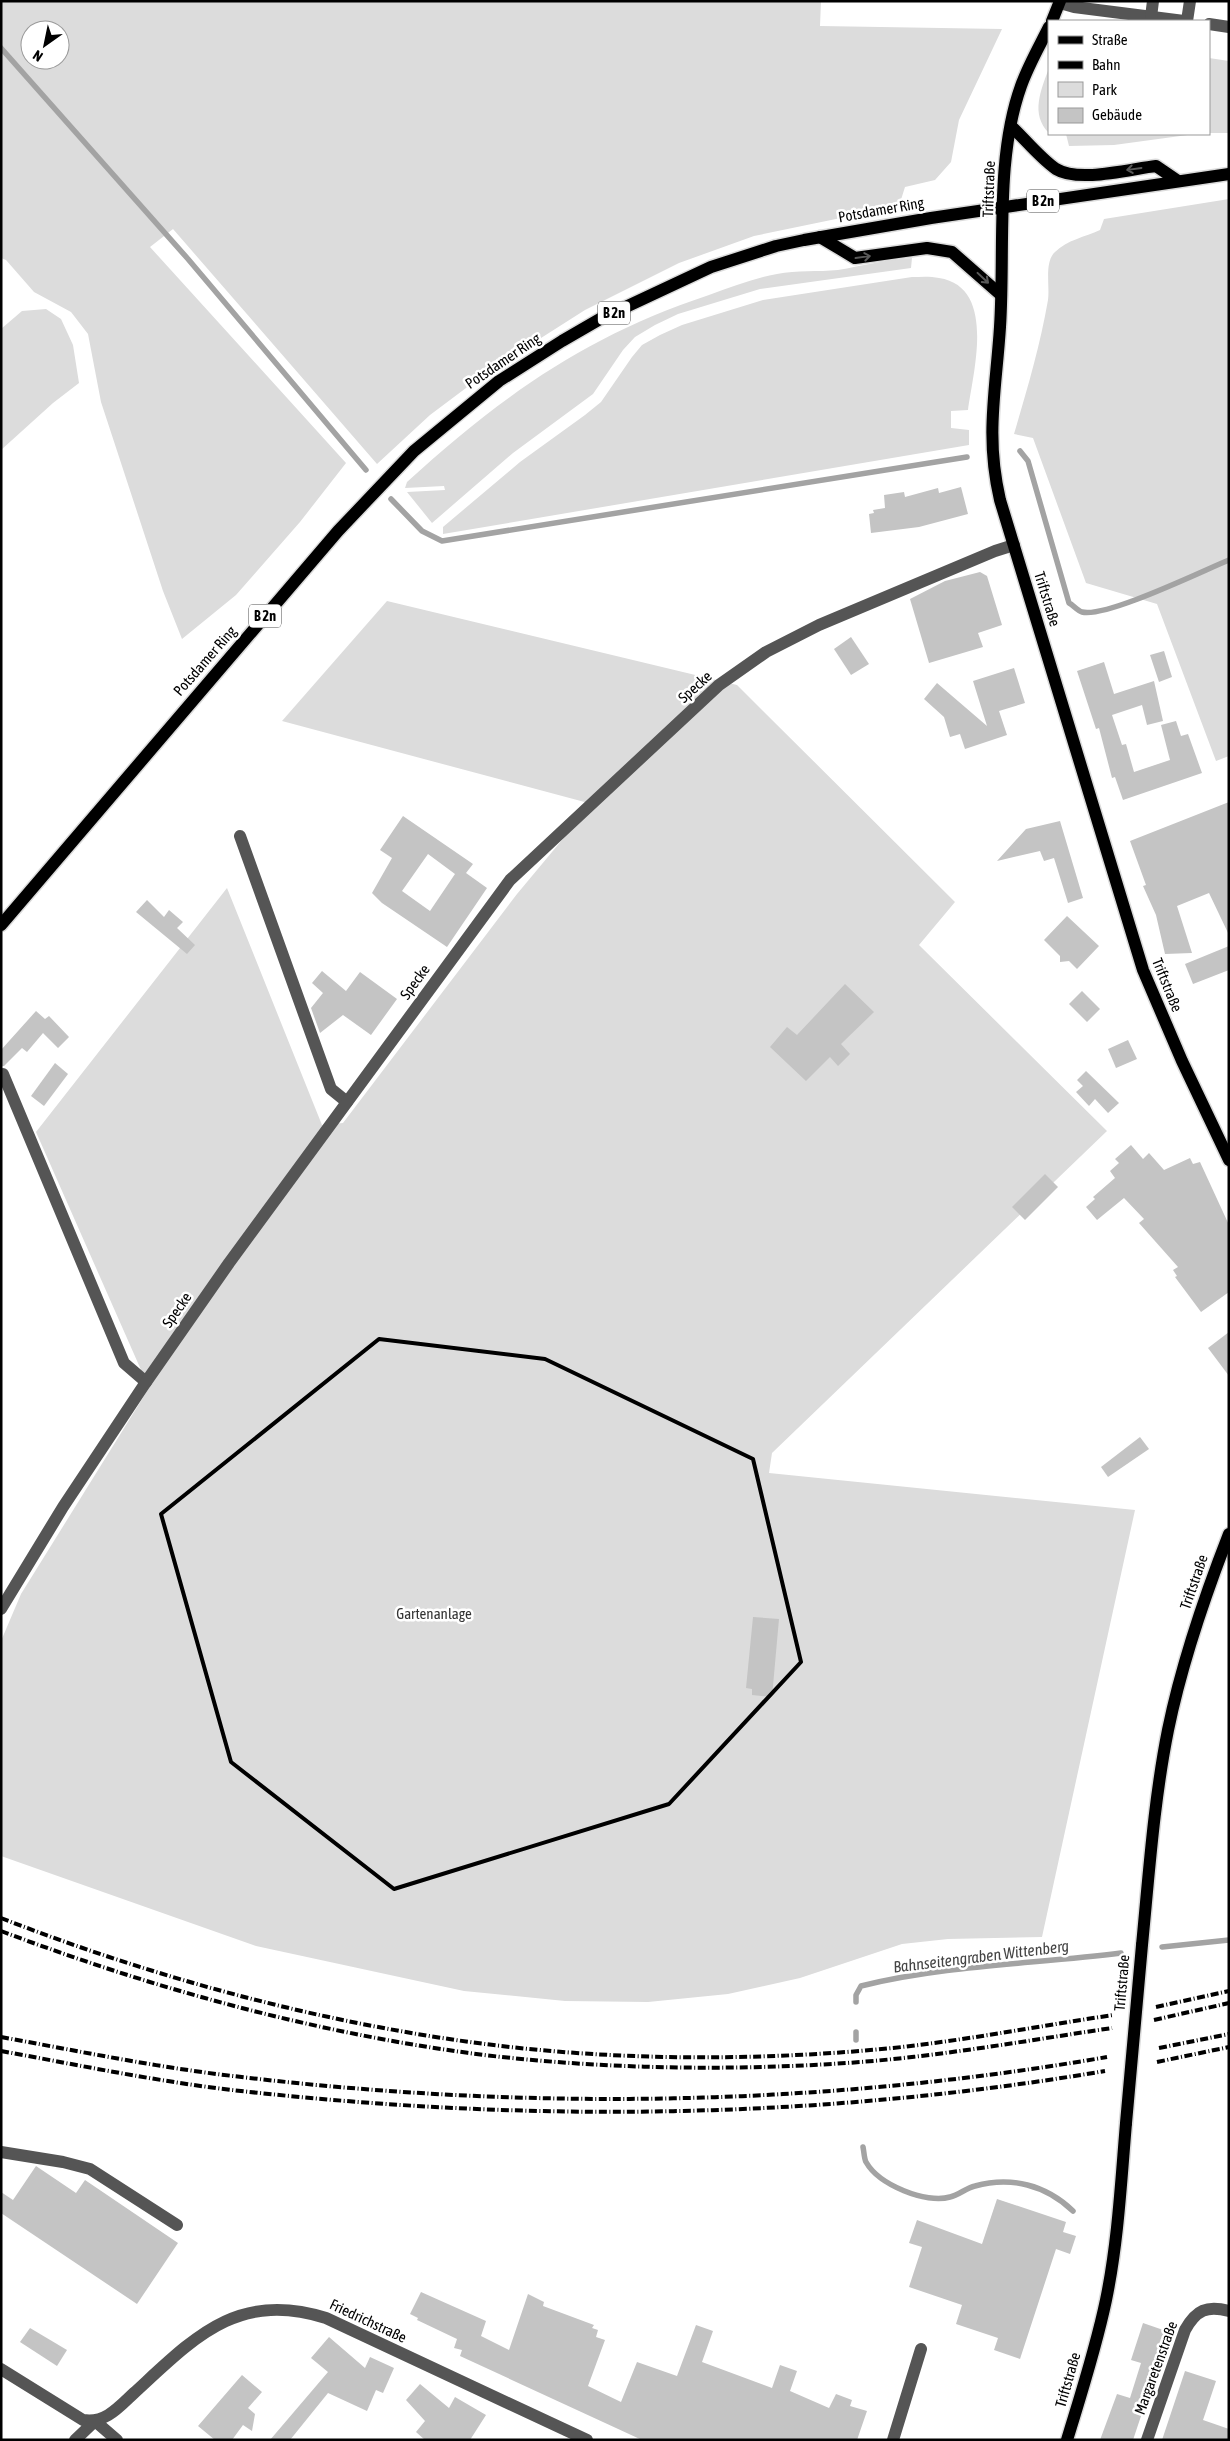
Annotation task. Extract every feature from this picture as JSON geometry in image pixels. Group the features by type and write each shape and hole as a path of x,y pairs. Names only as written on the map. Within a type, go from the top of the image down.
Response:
{"main road":[{"path":"1052,20 1060,2"},
{"name":"Triftstraße","path":"1048,30 1021,86 1007,151 1001,295 991,442 997,485 1142,970 1182,1061 1229,1160"},
{"path":"1011,126 1048,162 1066,173 1091,175 1156,166 1178,181"},
{"name":"Potsdamer Ring","path":"1,925 338,531 393,471 436,431 506,377 562,341 609,315 718,265 776,246 1004,207 1229,174"},
{"path":"820,237 855,258 927,248 952,252 1001,295"},
{"name":"Triftstraße","path":"1067,2440 1092,2357 1106,2300 1114,2251 1156,1805 1168,1730 1186,1655 1229,1534"}],"street":[{"path":"1151,17 1152,1"},
{"path":"1186,20 1190,1"},
{"path":"1060,2 1088,15 1151,17 1177,20"},
{"path":"1210,24 1229,27"},
{"name":"Specke","path":"1,1609 63,1508 146,1382 229,1264 510,880 719,685 766,652 819,625 995,550 1014,545"},
{"path":"240,836 331,1089 347,1102"},
{"path":"2,1074 124,1363 146,1382"},
{"path":"1,2152 63,2162 90,2170 177,2224"},
{"name":"Margaretenstraße","path":"1147,2440 1185,2330 1191,2319 1207,2308 1229,2311"},
{"name":"Friedrichstraße","path":"75,2440 95,2421 111,2413 205,2331 235,2317 274,2310 310,2313 326,2318 587,2440"},
{"path":"893,2440 921,2349"},
{"path":"1,2370 82,2420 95,2421 116,2440"}],"highlighted area":[{"path":"379,1339 545,1359 753,1459 801,1662 669,1804 394,1889 231,1762 161,1514"}],"green space":[{"path":"1,1 821,1 820,26 1002,29 959,120 951,162 935,180 905,187 899,206 754,236 679,263 585,310 486,373 430,415 377,464 173,229 150,247 346,463 300,522 236,595 182,639 163,591 101,402 88,334 71,312 34,292 6,260 1,258"},
{"path":"1210,58 1229,61 1229,133 1210,133"},
{"path":"1048,71 1048,132 1040,118 1040,93"},
{"path":"1066,135 1188,135 1114,145 1069,146"},
{"path":"1229,199 1229,756 1216,761 1157,604 1086,583 1033,438 1014,434 1041,334 1048,300 1048,268 1055,252 1071,242 1100,230 1104,219"},
{"path":"912,258 911,268 760,289 678,314 635,337 623,350 593,394 513,453 432,523 407,492 445,490 444,486 405,488 407,482 442,451 511,396 584,349 623,329 665,311 760,278 792,272 838,270 884,261"},
{"path":"912,277 936,277 957,285 969,297 975,314 977,333 976,354 968,410 951,411 951,428 969,430 969,445 443,534 443,527 520,462 601,402 642,345 660,335 682,325 763,300"},
{"path":"46,309 61,319 73,345 79,383 53,403 1,450 1,329 22,311"},
{"name":"Gartenanlage","path":"387,601 737,685 955,902 919,945 1107,1131 772,1453 769,1473 1135,1510 1042,1937 948,1939 902,1944 800,1978 728,1994 648,2002 565,2001 464,1991 256,1946 1,1856 1,1641 21,1594 149,1388 36,1132 227,888 322,1125 343,1123 517,894 592,804 282,721"}],"building":[{"path":"961,487 968,514 919,527 871,533 869,514 874,513 873,510 885,508 884,495 904,492 905,497 938,488 939,493"},
{"path":"980,572 987,576 1002,625 978,633 983,647 929,663 910,599 945,581"},
{"path":"851,637 869,664 851,675 834,649"},
{"path":"1164,651 1172,677 1159,682 1150,655"},
{"path":"1104,662 1114,694 1154,681 1163,721 1147,725 1142,705 1112,715 1122,745 1126,744 1134,772 1170,760 1161,725 1176,721 1181,736 1188,734 1202,773 1123,800 1115,777 1112,778 1099,728 1096,729 1077,671"},
{"path":"1014,668 1025,703 999,711 1007,735 965,749 960,734 950,737 944,717 924,699 937,683 987,726 973,681"},
{"path":"1229,802 1229,935 1209,893 1177,906 1192,953 1165,954 1156,915 1143,886 1146,885 1130,841"},
{"path":"403,816 473,864 466,873 487,888 447,947 382,903 372,893 392,858 380,850","holes":["428,854 455,874 430,911 402,891"]},
{"path":"1060,821 1083,898 1068,903 1054,858 1044,861 1040,851 997,861 1026,829"},
{"path":"147,900 164,917 169,910 183,922 177,928 195,945 187,954 136,912"},
{"path":"1067,916 1099,946 1077,969 1069,961 1060,962 1060,956 1044,940"},
{"path":"1229,946 1229,970 1193,984 1185,964"},
{"path":"322,971 346,991 360,972 397,999 371,1035 343,1015 320,1033 311,1008 323,993 312,983"},
{"path":"845,984 874,1012 841,1044 850,1054 838,1066 830,1057 806,1081 770,1047 787,1027 797,1035"},
{"path":"1082,991 1100,1009 1087,1022 1069,1004"},
{"path":"36,1011 45,1019 49,1016 69,1037 58,1048 43,1033 27,1052 22,1048 4,1066 1,1066 1,1050"},
{"path":"1128,1040 1137,1059 1116,1068 1108,1049"},
{"path":"55,1063 68,1074 44,1106 31,1096"},
{"path":"1086,1071 1119,1103 1108,1113 1095,1099 1089,1106 1076,1092 1083,1086 1077,1080"},
{"path":"1131,1145 1143,1159 1149,1153 1164,1170 1190,1158 1193,1164 1200,1162 1229,1225 1229,1292 1201,1312 1175,1277 1177,1276 1173,1270 1178,1267 1139,1223 1144,1219 1124,1198 1097,1220 1086,1207 1095,1199 1093,1197 1115,1178 1110,1171 1119,1163 1115,1159"},
{"path":"1045,1174 1058,1187 1025,1220 1012,1207"},
{"path":"1229,1332 1229,1376 1208,1348"},
{"path":"1140,1437 1149,1449 1108,1477 1101,1467"},
{"path":"753,1617 779,1619 772,1697 752,1695 752,1689 746,1688"},
{"path":"36,2166 76,2193 85,2180 178,2243 137,2304 1,2213 1,2192 13,2200"},
{"path":"997,2199 1066,2222 1063,2232 1076,2236 1070,2254 1056,2249 1020,2359 994,2350 998,2338 956,2324 962,2305 909,2287 922,2247 909,2243 917,2220 982,2244"},
{"path":"421,2292 486,2321 481,2336 509,2350 528,2294 544,2302 543,2306 594,2325 592,2328 598,2330 596,2337 605,2340 588,2386 621,2402 637,2362 677,2376 696,2325 713,2331 702,2362 772,2388 780,2365 797,2371 790,2391 829,2408 836,2394 852,2400 850,2406 867,2411 857,2440 642,2440 460,2356 462,2350 454,2348 457,2339 417,2320 418,2318 410,2314"},
{"path":"1143,2323 1169,2332 1133,2440 1100,2440 1117,2394 1130,2398 1141,2363 1131,2360"},
{"path":"30,2328 67,2350 57,2366 20,2342"},
{"path":"329,2337 365,2368 370,2357 394,2368 383,2393 376,2390 367,2411 328,2393 290,2440 270,2440 328,2372 311,2358"},
{"path":"1185,2371 1216,2381 1203,2420 1229,2429 1229,2440 1162,2440"},
{"path":"242,2375 262,2392 248,2408 255,2414 252,2431 243,2425 232,2440 215,2440 198,2426"},
{"path":"420,2384 449,2408 455,2397 486,2415 470,2440 425,2440 416,2432 425,2421 406,2400"}],"waterway":[{"path":"1,48 188,259 366,470"},
{"path":"1020,451 1028,461 1069,603 1080,611 1094,612 1132,601 1229,560"},
{"path":"391,499 422,531 442,541 967,457"},
{"name":"Bahnseitengraben Wittenberg","path":"1162,1947 1229,1940"},
{"name":"Bahnseitengraben Wittenberg","path":"856,2002 856,1995 861,1986 893,1979 958,1969 1121,1953"},
{"name":"Bahnseitengraben Wittenberg","path":"856,2032 856,2040"},
{"name":"Bahnseitengraben Wittenberg","path":"863,2147 865,2160 872,2170 892,2185 916,2195 940,2198 953,2196 972,2187 988,2183 1015,2183 1040,2189 1063,2202 1073,2211"}],"railway":[{"path":"1,1918 119,1960 239,1996 362,2024 423,2035 535,2050 586,2054 689,2057 741,2057 843,2052 948,2041 1113,2015"},
{"path":"1,1931 179,1991 300,2022 422,2046 529,2060 620,2066 711,2068 802,2066 914,2057 1112,2028"},
{"path":"1156,2007 1229,1991"},
{"path":"1154,2020 1229,2003"},
{"path":"1159,2048 1229,2034"},
{"path":"1,2037 146,2063 233,2076 342,2087 452,2095 561,2099 671,2098 780,2094 889,2086 998,2074 1107,2057"},
{"path":"1157,2062 1229,2047"},
{"path":"1,2051 145,2077 232,2090 342,2101 451,2108 560,2111 669,2111 778,2107 887,2099 996,2087 1105,2071"}]}
